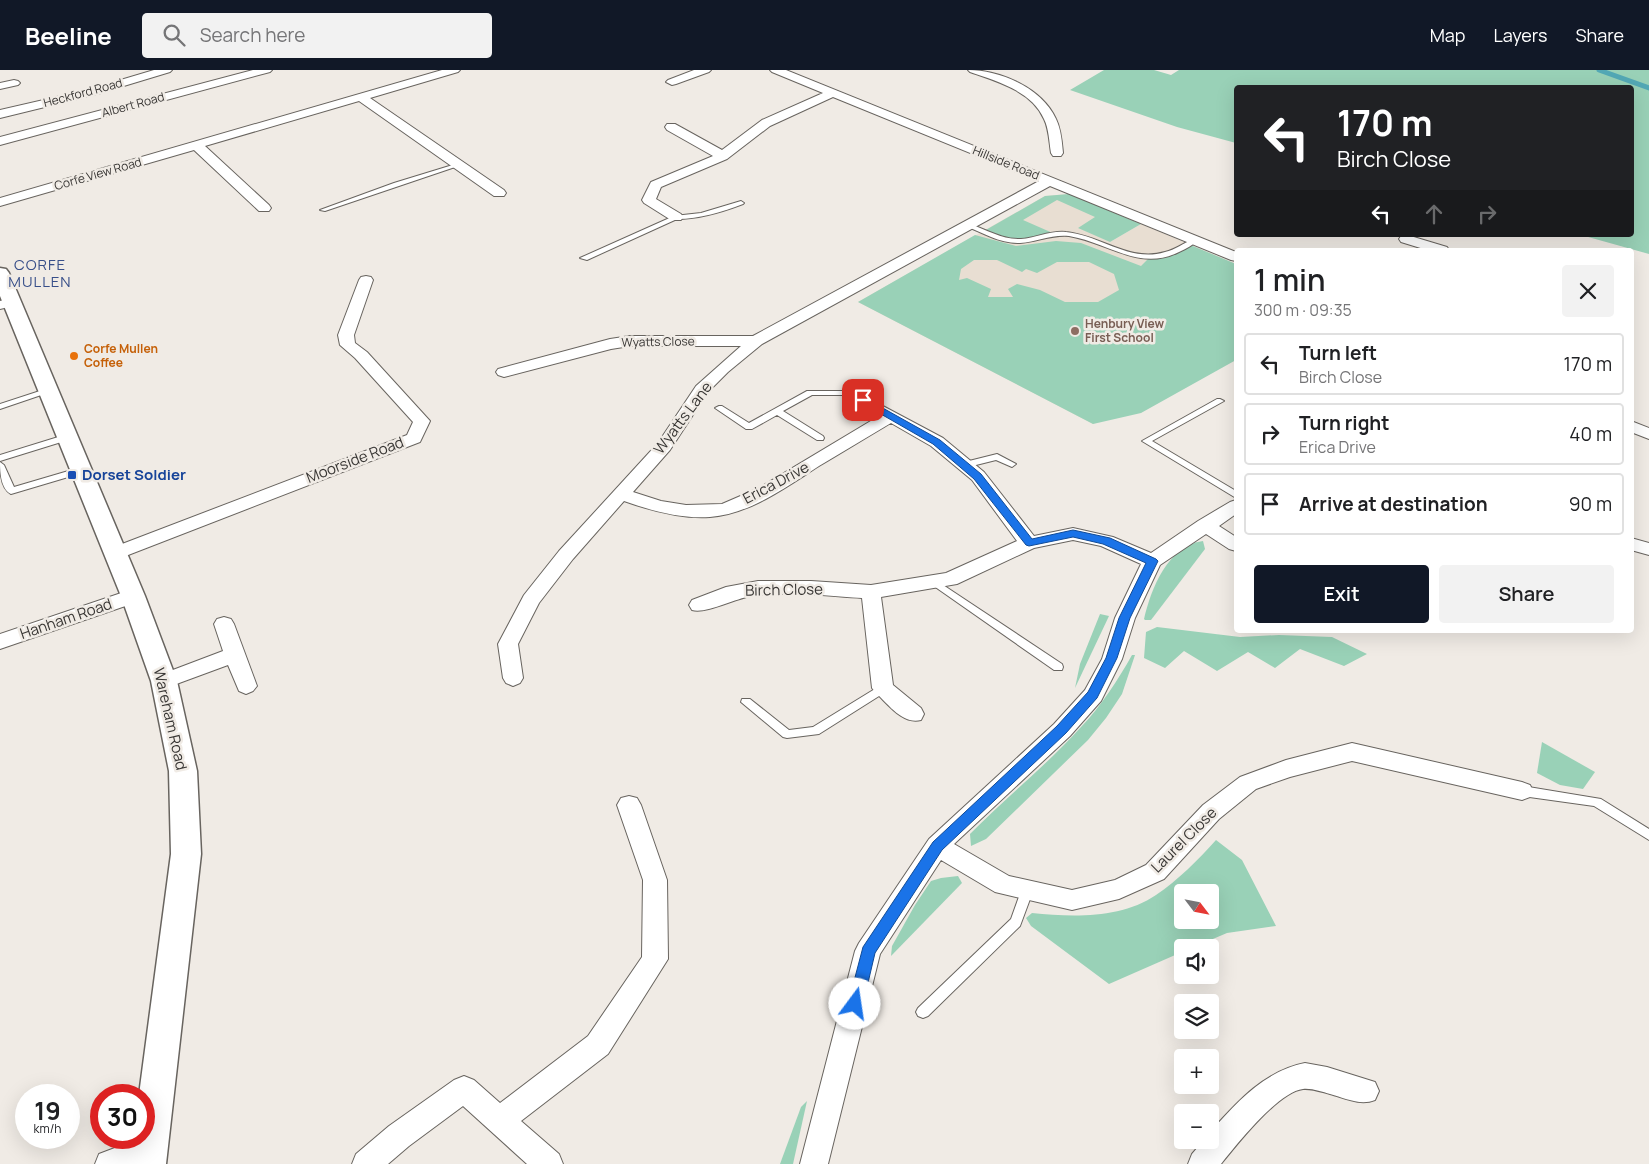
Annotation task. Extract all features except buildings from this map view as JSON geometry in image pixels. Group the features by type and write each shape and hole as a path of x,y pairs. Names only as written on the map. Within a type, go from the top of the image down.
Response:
{"street":[{"name":"Heckford Road","path":"0,114 90,93 166,70"},
{"name":"Albert Road","path":"0,141 266,70"},
{"name":"Corfe View Road","path":"0,202 454,70"},
{"path":"672,82 705,70"},
{"path":"783,73 803,70"},
{"path":"974,70 1021,89 1037,100 1048,114 1054,129 1057,153"},
{"name":"Hillside Road","path":"783,73 1234,256"},
{"path":"0,86 14,83"},
{"path":"676,217 649,200 656,185 723,156 766,123 833,93"},
{"path":"361,97 499,193"},
{"path":"671,127 723,156"},
{"path":"196,146 264,208"},
{"name":"Wyatts Lane","path":"513,678 508,644 531,600 566,555 664,446 702,389 722,369 756,341 1049,181"},
{"path":"1404,241 1434,248"},
{"name":"Wareham Road","path":"0,273 6,304 49,392 133,596 164,681 183,771 186,854 149,1156"},
{"name":"Moorside Road","path":"116,553 414,438 422,421 360,355 348,345 346,334 366,280"},
{"name":"Wyatts Close","path":"504,372 610,344 630,341 756,341"},
{"path":"850,393 937,442 978,476 1029,543"},
{"name":"Erica Drive","path":"621,494 650,504 674,509 698,511 724,509 762,494 891,416"},
{"path":"1634,427 1649,434"},
{"path":"814,1164 868,951 937,846 1062,730 1093,695 1112,658 1125,618 1152,561 1234,507"},
{"path":"1205,525 1234,545"},
{"name":"Birch Close","path":"699,605 733,592 758,588 811,588 871,592 950,579 1029,543 1073,534 1106,541 1152,561"},
{"path":"1634,545 1649,549"},
{"path":"871,592 883,688 913,714"},
{"name":"Hanham Road","path":"0,642 133,596"},
{"path":"224,624 246,686"},
{"path":"164,681 234,654"},
{"name":"Laurel Close","path":"937,846 1004,885 1072,900 1119,889 1155,872 1211,812 1248,783 1286,769 1352,752 1522,791"},
{"path":"499,1121 598,1045 655,959 655,880 629,805"},
{"path":"1202,1164 1251,1108 1280,1084 1304,1076 1365,1091"},
{"path":"366,1164 399,1136 464,1088 549,1164"},
{"path":"110,1164 149,1156"}],"lane":[{"path":"323,210 396,184 458,165"},
{"path":"584,258 676,217 689,218 741,203"},
{"path":"968,225 1016,241 1047,234 1070,234 1132,256 1149,258 1168,254 1195,240"},
{"path":"0,407 49,392"},
{"path":"719,408 748,427 810,393 850,393"},
{"path":"1220,401 1146,442 1234,494"},
{"path":"777,411 820,438"},
{"path":"0,458 68,437"},
{"path":"964,465 998,456 1012,464"},
{"path":"0,465 11,491 82,470"},
{"path":"934,582 1058,668"},
{"path":"746,702 786,734 815,731 883,688"},
{"path":"1522,791 1597,802 1649,835"},
{"path":"923,1012 1016,922 1027,890"}],"shaded area":[{"name":"Henbury View First School","path":"1069,194 1108,211 1110,242 1141,224 1234,263 1234,361 1093,424 858,302 1045,196"}],"green space":[{"path":"1104,70 1154,70 1171,75 1179,70 1649,70 1649,254 1634,250 1634,248 1628,248 1588,237 1634,237 1634,85 1234,85 1234,142 1177,127 1070,90"},
{"path":"1069,194 1141,224 1110,242 1078,228 1095,217 1057,200 1023,220 1055,234 1016,241 984,231 1045,196"},
{"name":"Henbury View First School","path":"975,235 1016,246 1056,241 1081,243 1141,266 1149,258 1168,254 1188,244 1234,263 1234,361 1141,413 1093,424 858,302","holes":["974,260 997,260 1022,272 1026,269 1037,273 1057,262 1089,262 1114,274 1119,290 1098,302 1065,302 1040,290 1017,284 1008,289 1013,297 988,297 991,289 967,278 959,280 961,269"]},
{"path":"1203,541 1205,549 1151,620 1145,620 1151,594 1163,570 1180,551"},
{"path":"1100,614 1109,616 1075,688 1080,664"},
{"path":"1157,627 1240,637 1279,635 1332,637 1367,654 1344,666 1300,649 1275,668 1248,652 1217,671 1184,651 1165,668 1144,658 1146,632"},
{"path":"1132,655 1135,655 1122,694 1088,740 986,839 971,846 970,834 1054,755 1088,719 1109,692"},
{"path":"1542,742 1595,772 1583,789 1560,785 1537,773"},
{"path":"1216,840 1242,860 1276,926 1227,933 1213,939 1174,939 1174,956 1109,984 1031,926 1026,918 1032,913 1080,915 1112,912 1127,908 1142,903 1156,895 1188,869"},
{"path":"958,876 962,883 891,956 892,946 931,881"},
{"path":"807,1101 793,1164 780,1164 801,1107"}],"waterway":[{"path":"1599,70 1649,88"}],"place":[{"name":"Henbury View First School","path":"1075,331"},
{"name":"Corfe Mullen Coffee","path":"74,356"},
{"name":"Dorset Soldier","path":"72,475"}],"district":[{"name":"CORFE MULLEN","path":"40,274"}],"route":[{"path":"855,1004 868,951 937,846 1062,730 1093,695 1112,658 1125,618 1152,561 1106,541 1073,534 1029,543 978,476 937,442 863,400"}]}
